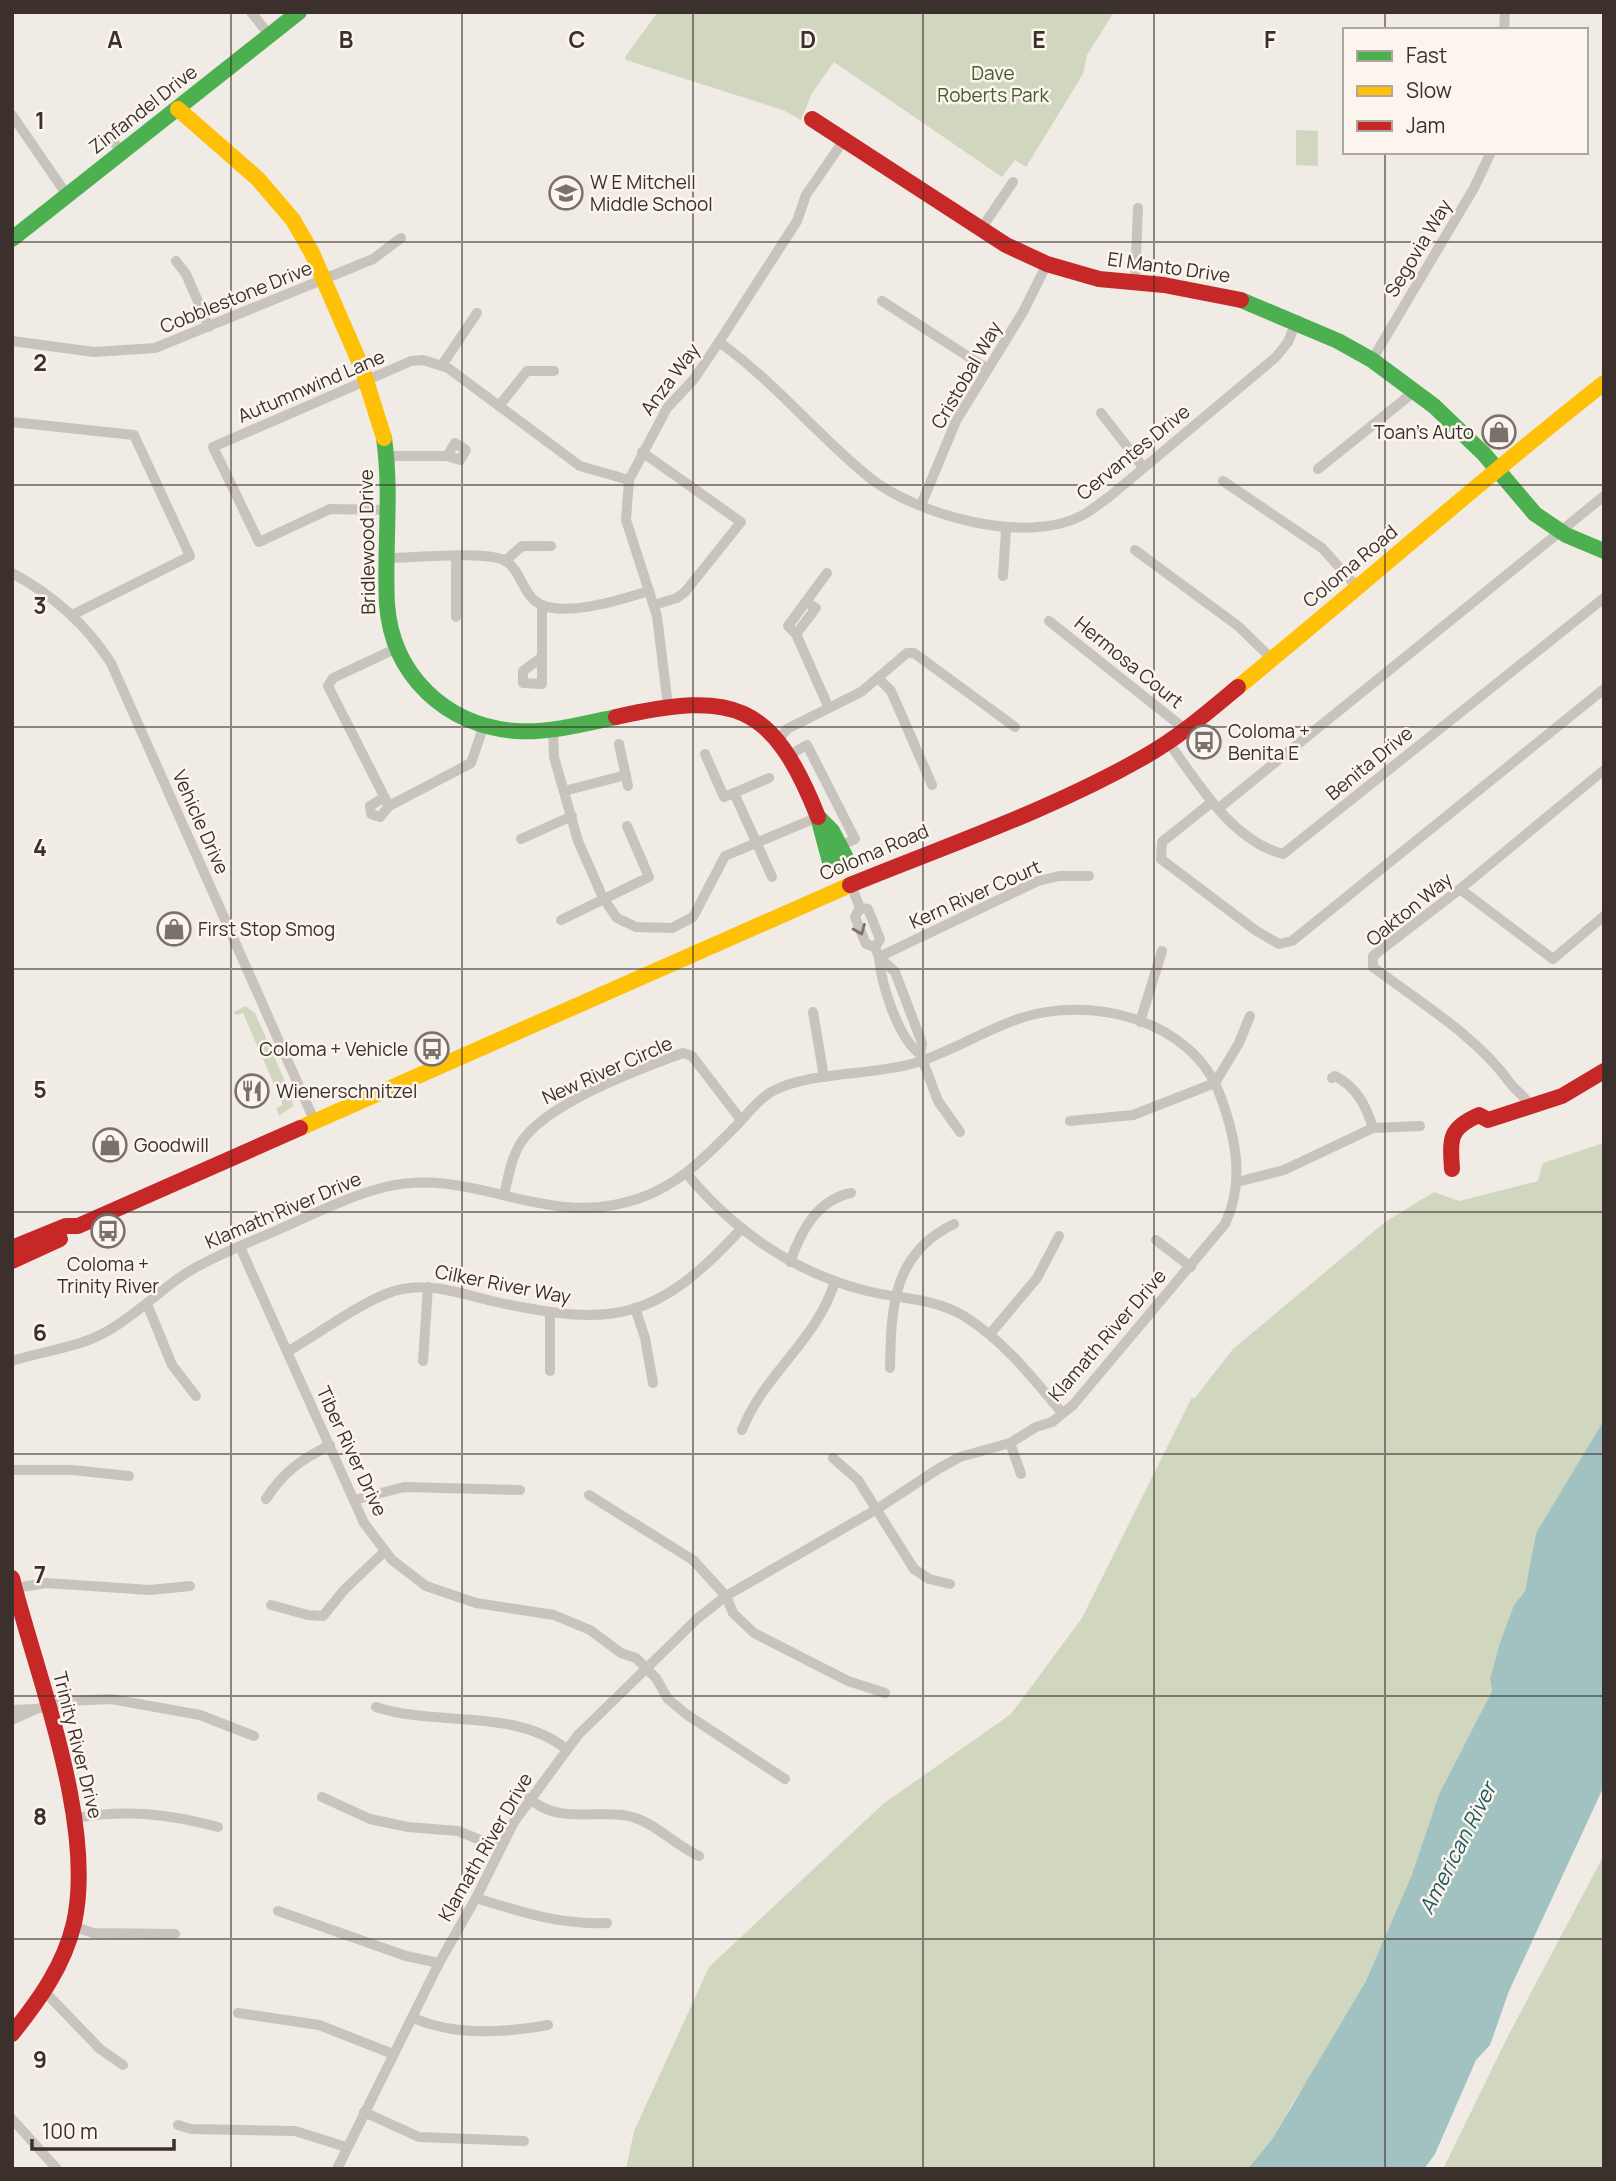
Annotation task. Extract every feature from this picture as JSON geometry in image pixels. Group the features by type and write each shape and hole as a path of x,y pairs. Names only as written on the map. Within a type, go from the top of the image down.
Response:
{"street":[{"path":"251,12 270,36"},
{"name":"Zinfandel Drive","path":"12,239 299,12"},
{"name":"Bridlewood Drive","path":"178,109 214,145 256,177 275,196 301,233 368,382 379,415 386,456 388,612 397,648 408,670 431,697 462,719 483,728 524,733 702,702 719,705 756,720 780,738 792,754 815,810 830,862 840,863 851,885"},
{"path":"12,115 67,195"},
{"name":"El Manto Drive","path":"812,119 981,229 1047,264 1099,279 1135,281 1218,293 1247,301 1297,320 1372,359 1461,430 1522,502 1559,530 1604,551"},
{"path":"109,136 121,152"},
{"name":"Anza Way","path":"668,706 654,605 626,520 629,480 667,408 694,379 719,342 797,221 806,195 844,141"},
{"name":"Segovia Way","path":"1372,359 1474,188 1490,154"},
{"path":"981,229 1013,182"},
{"path":"1135,281 1138,208"},
{"name":"Cobblestone Drive","path":"12,341 135,351 174,342 323,281 386,252 401,238"},
{"path":"176,261 186,274 209,327"},
{"name":"Cristobal Way","path":"921,505 956,421 986,368 1023,312 1047,264"},
{"path":"882,301 986,368"},
{"path":"477,313 443,365 580,466 629,480"},
{"name":"Cervantes Drive","path":"719,342 869,477 921,505 1006,530 1031,528 1082,516 1276,357 1288,342 1297,320"},
{"name":"Autumnwind Lane","path":"387,510 330,509 259,542 213,447 368,382 411,361 424,360 443,365"},
{"path":"499,406 527,371 554,371"},
{"name":"Coloma Road","path":"12,1248 66,1226 78,1226 851,885 1069,795 1169,743 1359,589 1495,468 1604,383"},
{"path":"1318,469 1415,391"},
{"path":"1101,413 1143,467"},
{"path":"12,422 134,435 190,556 72,615"},
{"path":"642,452 741,522 685,592 677,598 654,605"},
{"path":"386,456 447,456"},
{"path":"1223,481 1322,548 1359,589"},
{"path":"1604,496 1216,805 1161,842 1161,859 1255,930 1279,944 1292,941 1604,690"},
{"path":"1003,576 1006,530"},
{"path":"505,561 522,546 551,546"},
{"path":"1135,550 1238,626 1271,658"},
{"path":"456,557 456,617"},
{"path":"387,558 492,557 505,561 531,598 542,605 596,607 649,591"},
{"name":"Vehicle Drive","path":"12,573 50,596 72,615 101,648 118,677 314,1120"},
{"path":"827,573 788,626 796,634 828,706"},
{"name":"Benita Drive","path":"1169,743 1216,805 1264,849 1283,854 1604,598"},
{"path":"542,605 542,657"},
{"name":"Hermosa Court","path":"1049,621 1186,730"},
{"path":"397,648 333,678 328,685 386,802 471,763 483,728"},
{"path":"780,738 787,729 828,706 861,692 907,653 914,653 1015,727"},
{"path":"878,678 891,691 932,785"},
{"path":"553,730 554,757 578,841 603,898 617,918 636,928 671,928 693,917 725,856 815,810 834,793"},
{"path":"564,791 627,780 619,744"},
{"path":"792,754 807,745 834,793 855,839 842,845 845,856 840,863"},
{"path":"705,754 724,797 769,778"},
{"name":"Oakton Way","path":"1530,1107 1526,1095 1511,1085 1495,1060 1373,967 1373,956 1460,889 1604,770"},
{"path":"734,793 772,877"},
{"name":"Bridlewood Drive","path":"815,810 842,845"},
{"path":"521,839 572,816"},
{"path":"561,920 598,905 603,898 649,877 626,827"},
{"name":"Kern River Court","path":"877,952 1038,881 1059,876 1089,876"},
{"path":"851,885 860,908 868,909 880,939 877,952 895,972 922,1043 921,1057 938,1101 960,1132"},
{"path":"1460,889 1553,959 1604,916"},
{"path":"1140,1022 1162,950"},
{"name":"Klamath River Drive","path":"12,1361 101,1335 148,1304 190,1271 346,1200 389,1186 446,1184 504,1195 550,1208 610,1207 654,1192 687,1174 757,1103 775,1090 824,1077 874,1072 921,1057 1016,1019 1051,1011 1087,1011 1140,1022 1181,1042 1196,1056 1215,1083 1233,1139 1237,1182 1231,1211 1225,1224 1073,1405 1052,1422 1036,1427 1010,1443 960,1457 877,1509 726,1596 646,1668 565,1748 529,1798 500,1849 439,1963 337,2169"},
{"path":"813,1012 824,1077"},
{"path":"1070,1121 1133,1115 1215,1083 1240,1042 1250,1016"},
{"name":"New River Circle","path":"504,1195 513,1157 539,1121 564,1105 683,1053 692,1056 741,1120"},
{"path":"1452,1169 1450,1140 1461,1123 1472,1116 1479,1115 1488,1121 1530,1107 1568,1093 1604,1071"},
{"path":"1332,1078 1335,1076 1341,1079 1357,1093 1373,1128"},
{"path":"1237,1182 1284,1170 1373,1128 1420,1126"},
{"path":"687,1174 742,1228 790,1262 835,1282 896,1297 920,1299 950,1309 990,1334 1043,1387 1062,1413"},
{"path":"790,1262 802,1234 819,1209 837,1197 852,1193"},
{"path":"890,1368 896,1297 904,1270 916,1250 933,1235 954,1224"},
{"name":"Coloma Road","path":"12,1261 74,1233 78,1226"},
{"name":"Cilker River Way","path":"287,1352 388,1293 428,1287 550,1314 600,1316 635,1308 664,1297 696,1276 742,1228"},
{"path":"990,1334 1037,1278 1059,1236"},
{"name":"Klamath River Drive","path":"1156,1240 1191,1266"},
{"name":"Tiber River Drive","path":"240,1247 364,1523 384,1551 412,1577 440,1592 476,1603 554,1615 590,1630 621,1653 636,1658 646,1668"},
{"path":"742,1430 764,1387 821,1317 835,1282"},
{"path":"423,1361 428,1287"},
{"path":"148,1304 172,1365 196,1396"},
{"path":"635,1308 645,1338 653,1383"},
{"path":"550,1314 550,1371"},
{"path":"1010,1443 1021,1474"},
{"path":"266,1499 279,1479 293,1465 330,1445"},
{"path":"833,1458 858,1480 914,1569 929,1578 950,1584"},
{"path":"12,1470 72,1470 129,1476"},
{"path":"354,1500 404,1487 520,1490"},
{"path":"589,1495 682,1551 726,1596 733,1613 754,1633 848,1681 885,1693"},
{"path":"271,1605 308,1615 323,1616 344,1590 384,1551"},
{"path":"13,1583 150,1590 190,1586"},
{"name":"Trinity River Drive","path":"12,2034 46,1993 73,1926 80,1864 76,1818 41,1708 13,1583"},
{"path":"646,1668 668,1699 686,1714 785,1779"},
{"path":"12,1720 41,1708 70,1701 111,1699 200,1715 254,1736"},
{"path":"376,1707 456,1720 500,1722 549,1735 565,1748"},
{"path":"12,1710 41,1708"},
{"path":"323,1797 370,1819 408,1827 458,1831 500,1849"},
{"path":"529,1798 545,1808 570,1815 620,1815 641,1820 677,1846 699,1856"},
{"path":"76,1818 118,1811 144,1812 218,1827"},
{"path":"476,1898 544,1919 581,1924 607,1923"},
{"path":"278,1911 406,1956 439,1963"},
{"path":"73,1926 93,1933 175,1934"},
{"path":"46,1993 100,2049 123,2065"},
{"path":"238,2013 319,2025 393,2054"},
{"path":"413,2018 453,2031 523,2030 548,2025"},
{"path":"364,2112 419,2137 524,2141"},
{"path":"12,2119 57,2169"},
{"path":"178,2126 191,2129 295,2131 346,2147"},
{"path":"12,2138 22,2129"}],"green space":[{"name":"Dave Roberts Park","path":"658,12 1114,12 1087,55 1083,74 1026,167 1015,160 1002,177 834,62 812,93 801,120 783,110 626,60 625,57"},
{"path":"1296,130 1318,131 1318,166 1296,165"},
{"path":"245,1006 255,1013 291,1095 293,1106 279,1116 276,1108 283,1105 243,1013 236,1015 234,1012"},
{"path":"1604,1143 1604,1420 1536,1533 1525,1591 1514,1605 1490,1679 1492,1691 1439,1794 1411,1877 1367,1981 1328,2050 1290,2107 1265,2169 626,2169 634,2131 709,1967 883,1804 1011,1714 1082,1618 1192,1397 1194,1399 1233,1349 1385,1222 1434,1192 1459,1201 1538,1181 1543,1163"},
{"path":"1604,1855 1604,2169 1443,2169 1509,2034"}],"water":[{"name":"American River","path":"1604,1420 1604,1786 1509,1991 1490,2045 1476,2060 1435,2154 1424,2169 1248,2169 1273,2138 1366,1981 1411,1877 1439,1794 1492,1691 1490,1679 1500,1643 1514,1605 1525,1591 1536,1533"}],"traffic: fast":[{"path":"12,239 299,12"},
{"path":"1241,300 1338,341 1372,360 1434,406 1484,454 1535,514 1566,535 1604,551"},
{"path":"384,438 387,480 387,604 391,630 399,653 412,674 427,692 446,707 467,719 491,727 541,731 616,717"},
{"path":"818,817 832,831 845,856 840,863 830,862 818,817"}],"traffic: slow":[{"path":"178,109 258,179 293,220 312,253 362,368 384,438"},
{"path":"1238,687 1604,383"},
{"path":"300,1128 850,885"}],"traffic: jam":[{"path":"812,119 1006,245 1047,264 1099,279 1164,285 1241,300"},
{"path":"850,885 999,826 1109,776 1169,742 1238,687"},
{"path":"616,717 690,705 719,707 744,714 765,728 783,749 801,778 818,817"},
{"path":"1452,1169 1451,1149 1454,1135 1469,1120 1479,1115 1488,1120 1562,1096 1604,1071"},
{"path":"12,1248 66,1226 78,1226 300,1128"},
{"path":"12,1261 60,1239"},
{"path":"12,1578 61,1750 71,1796 79,1884 74,1923 64,1954 41,1995 12,2034"}],"place":[{"name":"W E Mitchell Middle School","path":"566,193"},
{"name":"Toan's Auto","path":"1499,432"},
{"name":"Coloma + Benita E","path":"1204,742"},
{"name":"First Stop Smog","path":"174,929"},
{"name":"Coloma + Vehicle","path":"432,1049"},
{"name":"Wienerschnitzel","path":"252,1091"},
{"name":"Goodwill","path":"110,1145"},
{"name":"Coloma + Trinity River","path":"108,1231"}]}
